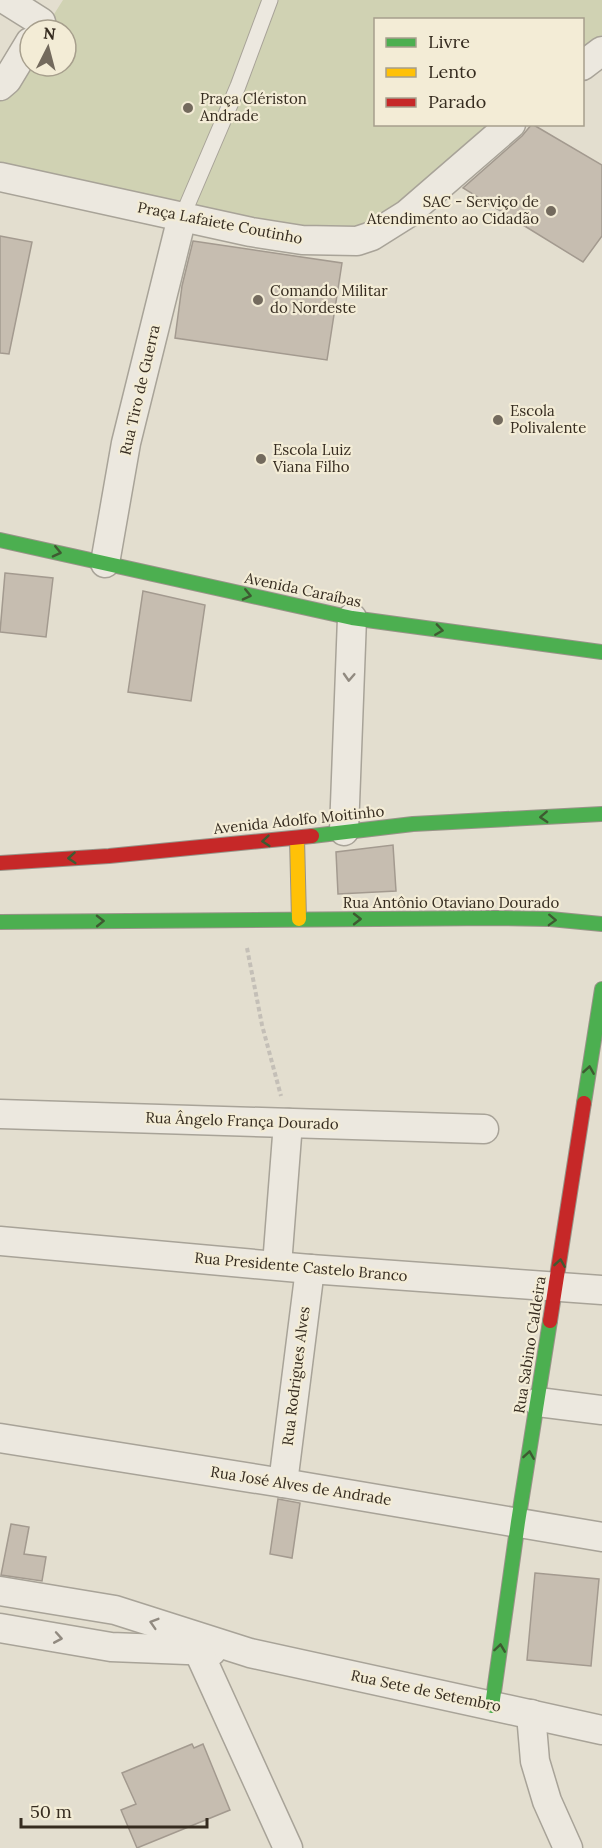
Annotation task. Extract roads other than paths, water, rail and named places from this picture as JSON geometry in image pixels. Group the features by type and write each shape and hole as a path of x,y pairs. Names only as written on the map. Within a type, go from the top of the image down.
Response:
{"street":[{"path":"6,0 33,18"},
{"path":"584,64 602,51"},
{"path":"0,86 7,80 18,61"},
{"name":"Praça Lafaiete Coutinho","path":"0,177 251,232 302,240 357,241 372,236 407,214 509,126"},
{"name":"Rua Tiro de Guerra","path":"105,563 126,443 182,217"},
{"name":"Avenida Caraíbas","path":"0,540 352,618 602,652"},
{"path":"344,831 352,618"},
{"name":"Avenida Adolfo Moitinho","path":"0,863 109,856 413,824 602,814"},
{"path":"0,922 299,919 297,838"},
{"name":"Rua Antônio Otaviano Dourado","path":"299,919 532,919 602,924"},
{"name":"Rua Sabino Caldeira","path":"492,1706 518,1522 602,989"},
{"name":"Rua Ângelo França Dourado","path":"0,1114 484,1129"},
{"path":"277,1265 288,1123"},
{"name":"Rua Presidente Castelo Branco","path":"0,1241 310,1269 602,1290"},
{"name":"Rua Rodrigues Alves","path":"283,1483 310,1269"},
{"path":"538,1402 602,1410"},
{"name":"Rua José Alves de Andrade","path":"0,1438 602,1537"},
{"name":"Rua Sete de Setembro","path":"0,1591 115,1610 195,1642 602,1730"},
{"name":"Rua Sete de Setembro","path":"0,1628 111,1647 195,1642"},
{"path":"195,1642 288,1848"},
{"path":"531,1714 535,1761 547,1800 568,1848"}],"lane":[{"path":"182,217 238,86 270,0"}],"place":[{"name":"Praça Clériston Andrade","path":"188,108"},
{"name":"SAC - Serviço de Atendimento ao Cidadão","path":"551,211"},
{"name":"Comando Militar do Nordeste","path":"258,300"},
{"name":"Escola Polivalente","path":"498,420"},
{"name":"Escola Luiz Viana Filho","path":"261,459"}]}
